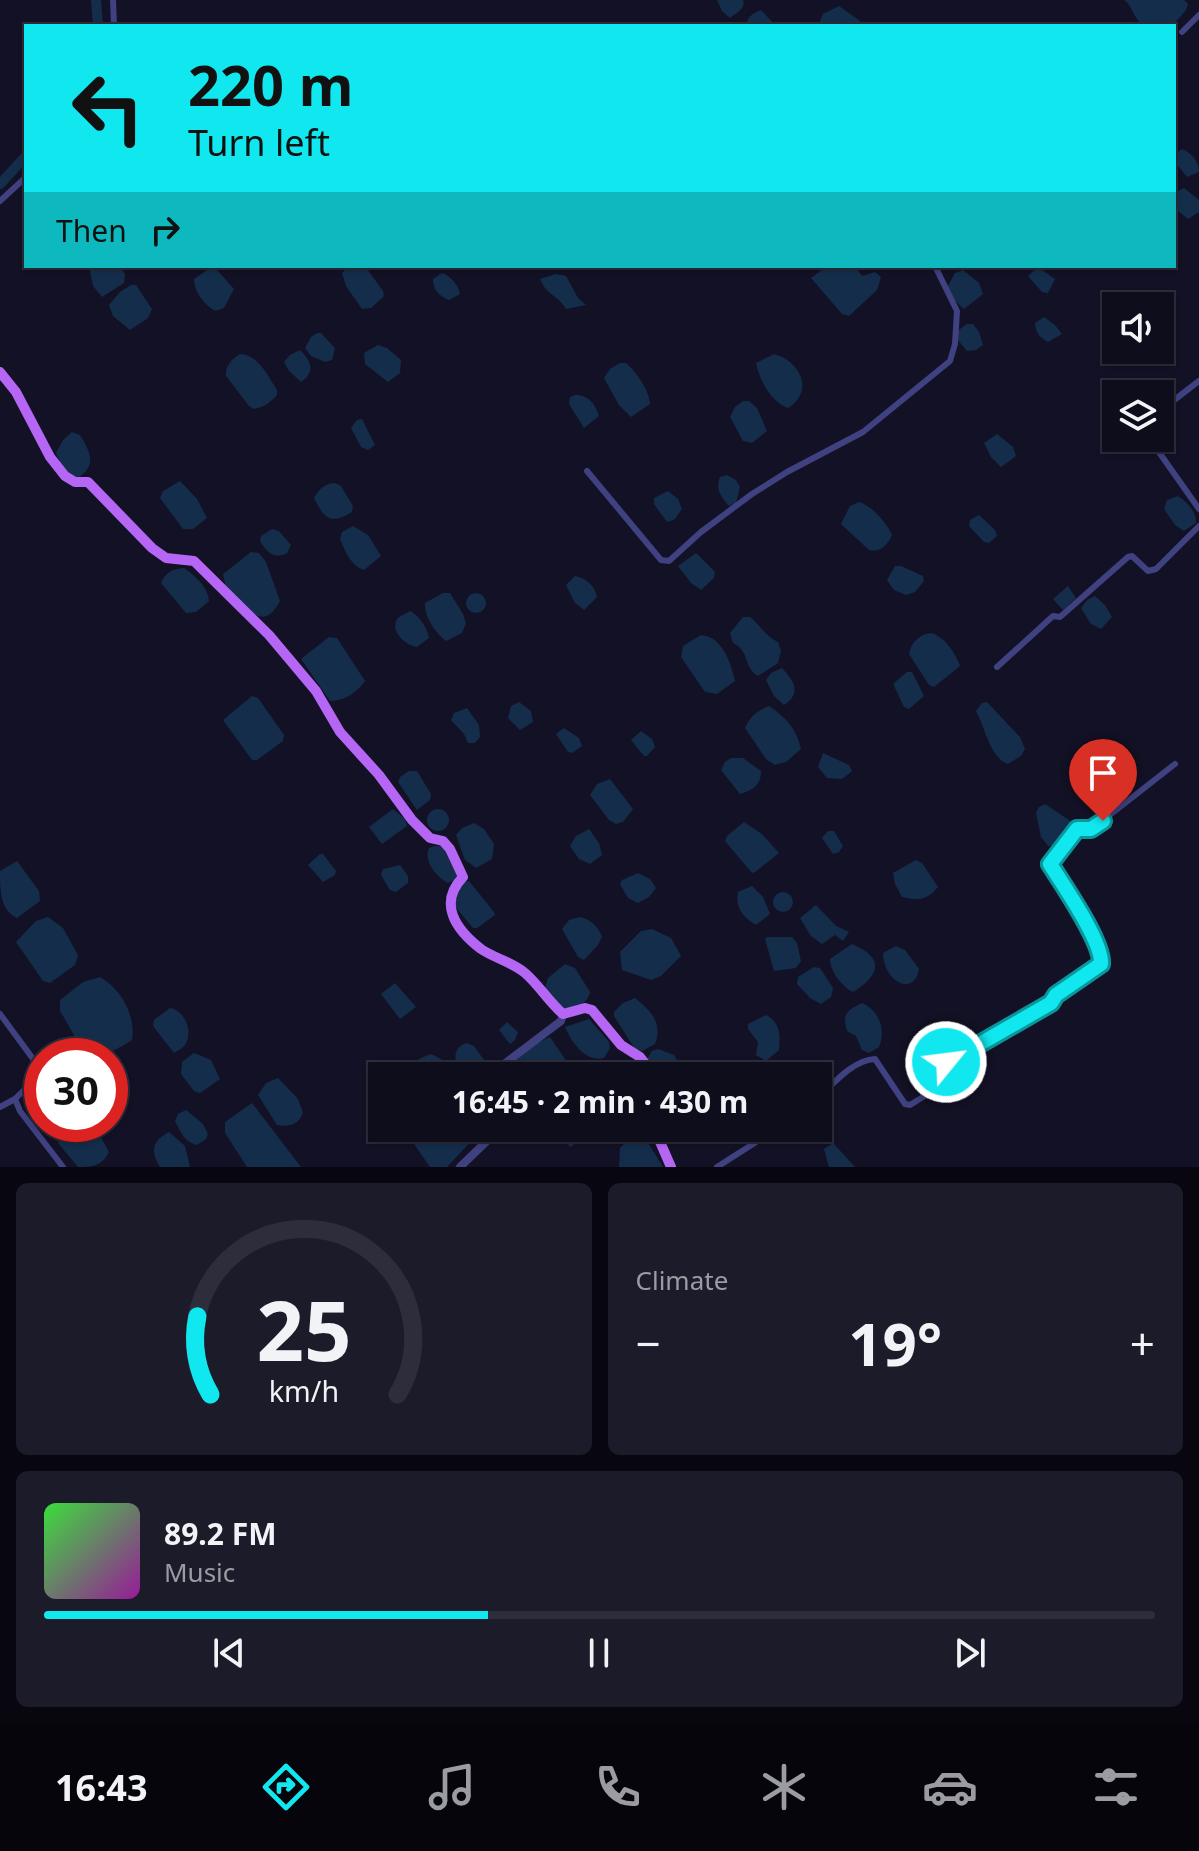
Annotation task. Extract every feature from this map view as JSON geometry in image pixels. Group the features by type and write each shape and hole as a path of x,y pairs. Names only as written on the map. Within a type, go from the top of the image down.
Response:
{"main road":[{"path":"0,372 16,392 50,457 65,476 75,482 88,482 132,530 166,558 194,561 284,651 316,691 340,732 379,775 412,820 430,838 443,841 450,849 463,877 452,889 449,900 451,912 460,928 481,949 522,971 563,1014 585,1008 592,1010 621,1045 644,1062"},
{"path":"660,1142 671,1167"}],"street":[{"path":"113,0 114,24"},
{"path":"1182,32 1199,15"},
{"path":"0,201 24,179"},
{"path":"587,471 661,560 669,561 706,528 764,487 863,432 950,361 955,344 957,311 936,268"},
{"path":"1174,400 1199,381"},
{"path":"1159,452 1199,509"},
{"path":"997,667 1053,616 1060,617 1128,557 1132,556 1148,571 1156,569 1199,526"},
{"path":"832,1086 866,1059 875,1059 905,1104 910,1105 947,1082 946,1062 971,1044 978,1045 1033,1014 1101,964 1100,953 1088,924 1050,864 1077,829 1091,829 1175,764"},
{"path":"0,1014 24,1047"},
{"path":"507,1062 561,1021 563,1014"},
{"path":"0,1107 24,1090"},
{"path":"15,1099 20,1111 63,1167"},
{"path":"460,1167 486,1142"},
{"path":"717,1167 756,1142"}],"water":[{"path":"717,0 743,0 743,6 730,18"},
{"path":"1124,0 1184,0 1188,4 1174,24 1142,23"},
{"path":"839,6 861,24 819,24 823,14"},
{"path":"761,10 774,24 747,24 751,16"},
{"path":"1182,149 1189,153 1199,172 1187,177 1176,163 1178,152"},
{"path":"1184,188 1199,200 1199,212 1188,219 1176,210 1176,192"},
{"path":"89,268 121,268 125,274 124,283 102,297 93,286"},
{"path":"210,268 217,270 234,289 224,308 215,311 200,297 194,284 194,279"},
{"path":"347,268 366,268 384,296 371,308 362,309 346,286 342,273"},
{"path":"824,268 856,268 862,276 875,272 881,277 877,290 849,316 842,314 811,278"},
{"path":"1039,268 1055,279 1048,293 1042,292 1028,276"},
{"path":"963,270 979,283 983,294 964,309 947,288 955,273"},
{"path":"442,273 451,278 460,294 449,300 434,286 433,279"},
{"path":"556,274 566,276 578,298 586,305 566,309 545,288 540,279"},
{"path":"131,285 136,285 152,309 148,318 130,330 113,316 109,305"},
{"path":"1044,317 1062,334 1048,342 1038,334 1035,326"},
{"path":"967,324 973,324 979,332 983,345 976,350 967,351 957,339 956,332"},
{"path":"317,333 321,333 335,348 332,360 325,362 311,356 305,348"},
{"path":"378,345 387,348 401,360 400,373 388,382 365,364 364,353"},
{"path":"300,350 310,366 309,374 301,382 284,362"},
{"path":"241,354 258,363 277,390 277,395 264,406 254,409 249,406 226,376 230,363"},
{"path":"774,354 791,363 801,377 801,393 788,408 776,401 767,390 756,363"},
{"path":"626,363 634,372 649,399 650,404 631,417 619,405 604,378 610,369"},
{"path":"575,395 591,401 599,416 584,428 569,404 570,397"},
{"path":"749,401 757,408 767,431 752,443 743,441 730,417 735,407"},
{"path":"362,419 375,445 368,450 361,447 351,428"},
{"path":"72,432 80,435 90,458 88,468 79,477 71,476 62,467 56,453"},
{"path":"997,434 1013,447 1016,456 1001,467 984,443"},
{"path":"727,475 736,480 740,487 736,503 729,506 721,496 718,485 720,477"},
{"path":"180,481 197,499 207,518 193,529 183,529 160,498 163,491"},
{"path":"335,483 341,486 353,506 352,512 333,519 321,511 314,498 322,488"},
{"path":"668,491 678,499 682,509 674,520 667,522 654,504 654,498"},
{"path":"1178,496 1191,508 1196,519 1196,523 1184,531 1175,525 1164,509 1167,500"},
{"path":"859,502 878,515 892,535 880,549 869,550 841,524 850,506"},
{"path":"979,515 995,530 997,536 989,543 984,542 969,526 970,520"},
{"path":"353,526 368,535 381,556 364,570 352,562 340,539 342,532"},
{"path":"272,529 279,531 291,545 287,553 278,556 271,554 260,541 261,536"},
{"path":"251,552 259,553 266,562 280,601 267,616 253,614 226,588 223,574"},
{"path":"696,553 715,572 714,578 701,590 678,566"},
{"path":"895,566 923,576 924,581 915,592 906,595 894,590 887,580"},
{"path":"184,568 200,582 208,596 209,601 196,612 186,613 161,583 170,572"},
{"path":"575,576 589,583 597,597 584,610 575,603 566,585"},
{"path":"1068,586 1076,598 1063,610 1053,599"},
{"path":"443,593 450,593 466,623 462,633 446,641 431,624 425,608 425,603"},
{"path":"476,593 483,596 486,603 483,610 476,613 469,610 466,603 469,596"},
{"path":"1095,596 1112,617 1101,629 1091,624 1081,608"},
{"path":"410,611 422,623 429,638 417,647 404,641 395,628 398,618"},
{"path":"743,617 750,617 778,642 781,651 778,663 758,676 750,668 742,650 733,643 730,633"},
{"path":"931,633 949,646 960,666 934,687 929,685 909,654 917,639"},
{"path":"701,635 720,645 735,681 717,694 705,692 681,657 683,646"},
{"path":"329,637 337,638 365,681 350,696 330,701 301,659"},
{"path":"782,668 794,687 793,696 784,705 774,696 766,680 771,673"},
{"path":"907,672 912,672 924,696 909,709 904,707 894,686"},
{"path":"252,696 258,698 284,735 283,741 257,760 252,760 223,720"},
{"path":"519,702 531,711 533,722 520,730 508,718 511,706"},
{"path":"987,702 1020,737 1025,749 1021,756 1008,764 992,749 976,711"},
{"path":"769,706 790,724 801,749 786,762 775,765 766,759 745,728 754,714"},
{"path":"467,708 479,725 480,737 475,743 468,743 451,720 454,713"},
{"path":"564,728 579,738 582,746 572,753 568,752 556,734"},
{"path":"641,731 652,739 655,747 647,756 631,740"},
{"path":"823,753 849,765 852,771 842,779 827,778 818,767"},
{"path":"731,758 743,758 761,771 760,780 752,789 740,794 721,770"},
{"path":"409,771 417,771 431,794 430,800 417,810 398,782"},
{"path":"610,779 633,809 623,822 616,824 609,820 590,795 597,784"},
{"path":"1045,804 1072,822 1068,837 1059,845 1048,846 1041,837 1036,813"},
{"path":"393,809 405,819 407,826 382,844 369,827"},
{"path":"438,809 446,812 449,820 446,828 438,831 430,828 427,820 430,812"},
{"path":"744,822 762,834 779,853 752,873 725,841"},
{"path":"474,823 484,829 494,844 492,859 476,868 465,860 456,835 462,828"},
{"path":"589,829 599,843 602,855 590,864 579,859 570,846 576,836"},
{"path":"828,831 834,831 843,846 839,852 833,854 822,838"},
{"path":"442,846 450,853 458,878 448,883 436,873 428,858 429,848"},
{"path":"320,854 336,871 335,875 323,882 308,865"},
{"path":"916,860 922,863 938,887 922,898 902,897 893,873"},
{"path":"17,861 39,891 40,901 17,918 4,905 0,871"},
{"path":"400,865 408,876 408,883 396,892 390,890 381,875 383,869"},
{"path":"638,873 650,879 656,888 649,897 638,903 628,898 620,884"},
{"path":"469,881 495,915 477,928 473,928 453,904 454,894"},
{"path":"752,886 763,897 770,914 756,925 744,915 738,903 738,892"},
{"path":"783,892 790,895 793,902 790,909 783,912 776,909 773,902 776,895"},
{"path":"816,905 836,926 849,932 843,941 835,935 822,944 811,936 800,918"},
{"path":"48,917 63,928 78,955 75,965 50,983 43,981 16,942 36,921"},
{"path":"580,917 594,924 602,937 584,960 578,957 562,929 569,920"},
{"path":"652,929 671,938 681,956 661,976 651,980 622,970 620,952 641,931"},
{"path":"767,937 792,937 797,943 801,961 796,968 774,971"},
{"path":"852,944 870,955 875,967 869,980 853,992 837,978 830,959"},
{"path":"896,946 905,950 919,969 911,983 905,984 893,978 884,963 883,953"},
{"path":"565,964 575,968 590,992 579,1005 562,1009 545,988 548,978"},
{"path":"814,967 820,968 833,988 831,997 821,1004 810,998 797,984 798,977"},
{"path":"100,977 114,988 129,1012 132,1040 76,1038 60,1011 60,1000 83,982"},
{"path":"395,983 416,1007 400,1019 381,994"},
{"path":"635,998 650,1013 658,1030 655,1044 642,1051 635,1049 614,1016 623,1003"},
{"path":"862,1003 877,1016 881,1028 879,1047 869,1053 862,1050 856,1036 847,1031 846,1025 847,1014"},
{"path":"170,1008 180,1013 188,1028 185,1045 174,1053 153,1026 154,1020"},
{"path":"766,1015 777,1026 780,1039 779,1050 766,1061 756,1055 758,1042 748,1029 748,1024"},
{"path":"589,1019 609,1042 610,1048 604,1058 586,1055 565,1027"},
{"path":"507,1022 518,1032 510,1044 499,1030"},
{"path":"550,1037 565,1062 511,1062"},
{"path":"467,1043 474,1046 484,1062 456,1062 456,1052"},
{"path":"658,1049 674,1055 678,1062 649,1062 647,1059 652,1051"},
{"path":"194,1053 211,1060 220,1079 200,1093 194,1091 181,1074 182,1062"},
{"path":"431,1054 444,1062 415,1062"},
{"path":"278,1078 298,1099 303,1113 296,1123 277,1125 258,1095 266,1083"},
{"path":"252,1103 301,1167 247,1167 225,1133 225,1122"},
{"path":"186,1110 203,1124 208,1134 197,1145 186,1139 175,1121 178,1114"},
{"path":"169,1132 185,1146 190,1167 160,1167 154,1147"},
{"path":"103,1142 109,1152 100,1163 78,1167 58,1143"},
{"path":"413,1142 470,1142 447,1167 430,1167"},
{"path":"626,1142 648,1142 663,1167 619,1167 620,1148"},
{"path":"833,1143 855,1167 829,1167 824,1149"}],"waterway":[{"path":"96,0 98,24"},
{"path":"0,184 24,158"}],"route":[{"path":"946,1062 971,1044 978,1045 1051,1003 1056,995 1101,964 1102,959 1088,924 1050,864 1077,829 1091,829 1103,821"}]}
